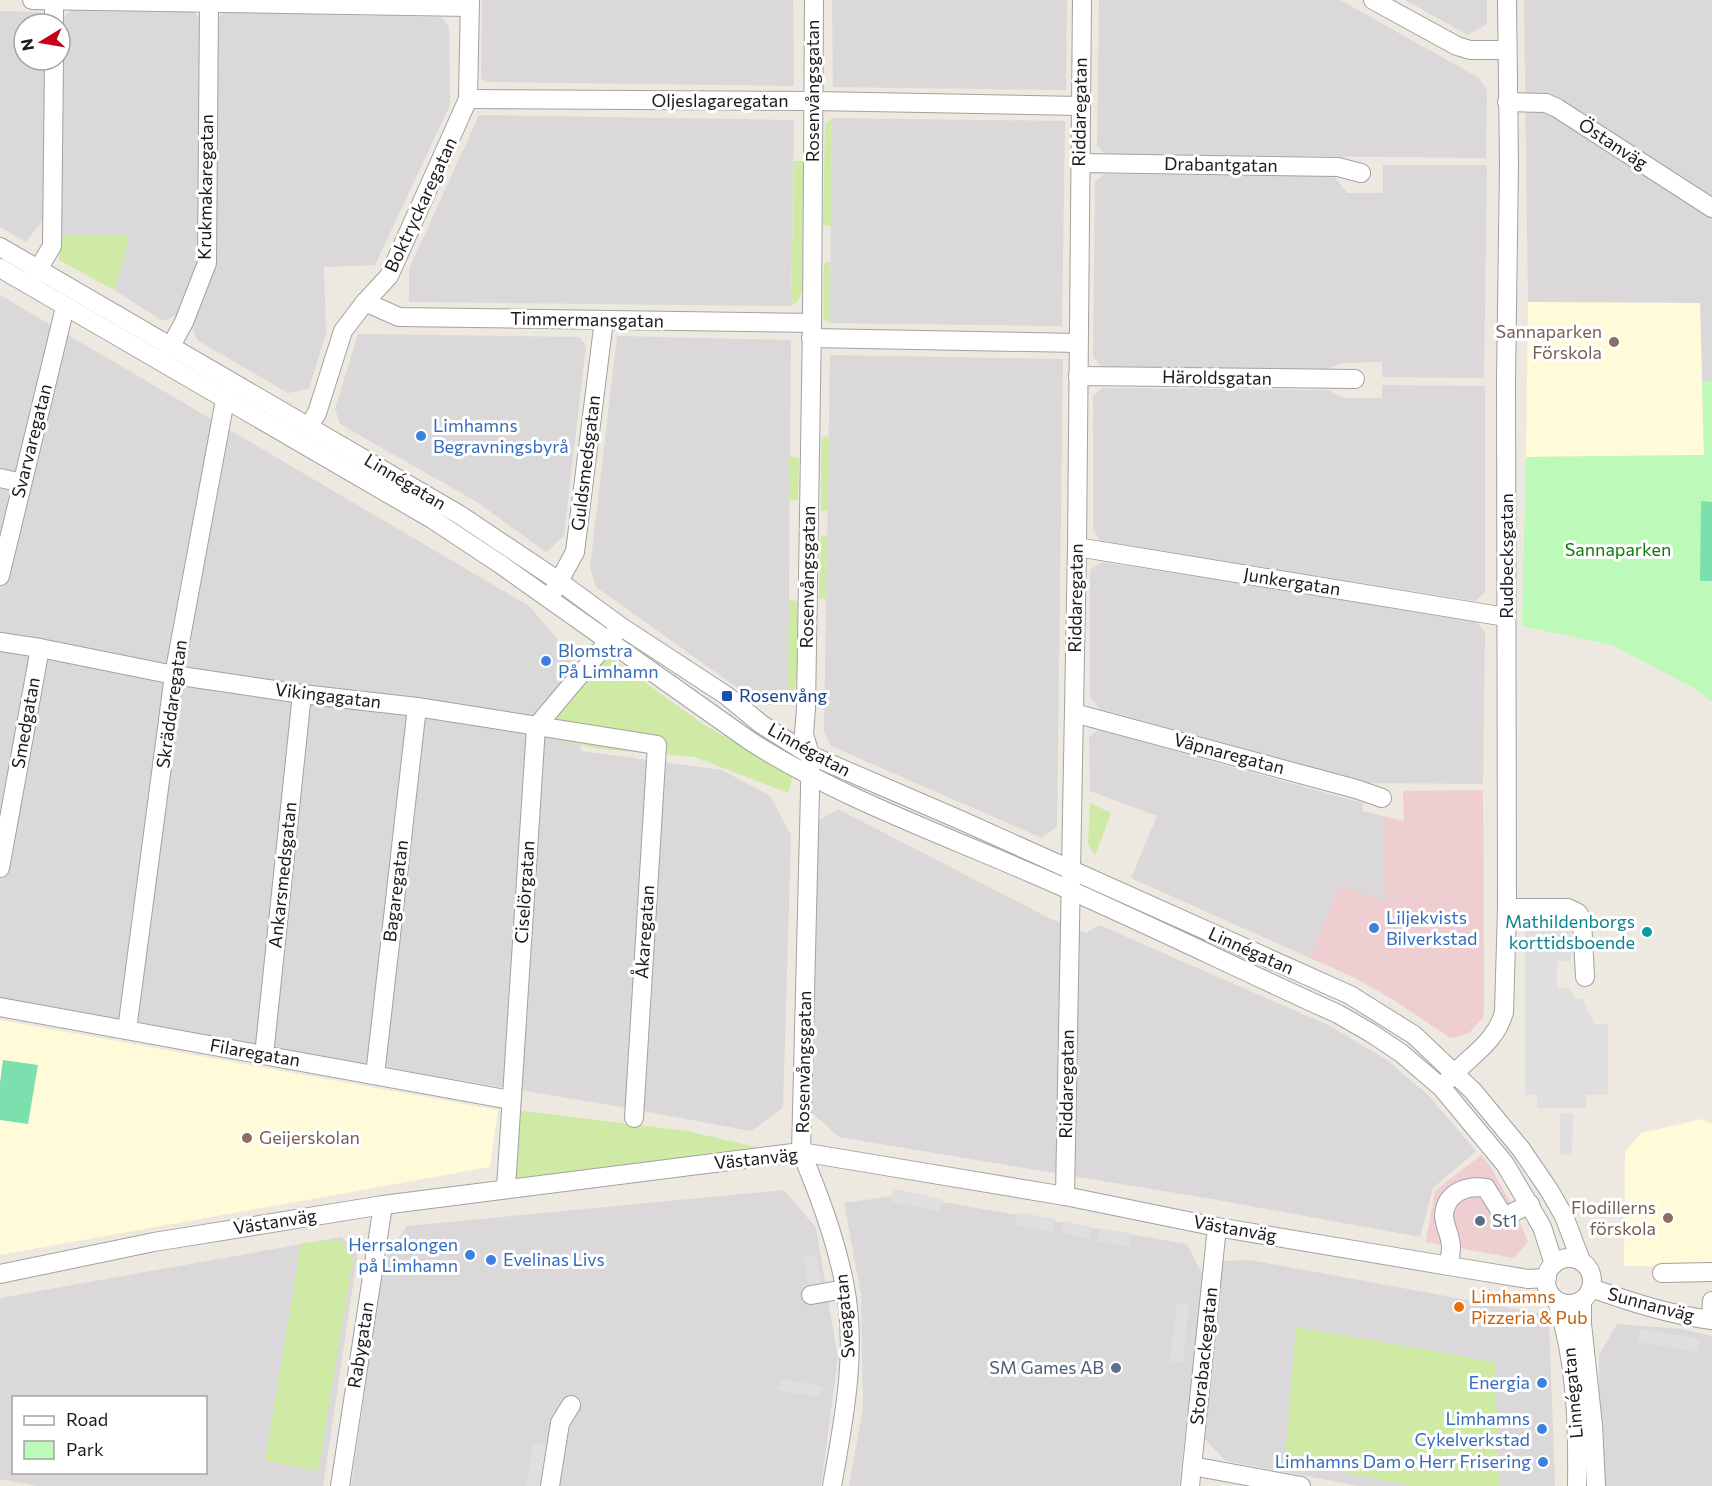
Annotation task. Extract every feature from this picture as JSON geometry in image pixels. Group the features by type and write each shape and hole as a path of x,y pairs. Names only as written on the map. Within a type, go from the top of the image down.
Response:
{"street":[{"path":"32,0 469,4"},
{"name":"Rosenvångsgatan","path":"801,1152 810,776 810,755 804,734 812,330 814,0"},
{"name":"Riddaregatan","path":"1065,1196 1077,547 1082,0"},
{"path":"1373,0 1457,46 1470,50 1507,50"},
{"name":"Rudbecksgatan","path":"1442,1088 1455,1072 1493,1037 1501,1024 1504,1012 1507,908 1509,163 1507,0"},
{"name":"Krukmakaregatan","path":"166,354 184,322 207,263 209,2"},
{"name":"Boktryckaregatan","path":"309,426 317,413 343,331 389,276 468,99 469,4"},
{"path":"34,276 52,246 54,72"},
{"name":"Oljeslagaregatan","path":"468,99 814,101 1080,106"},
{"name":"Östanväg","path":"1507,102 1546,104 1557,108 1712,208"},
{"name":"Drabantgatan","path":"1080,163 1338,167 1360,173"},
{"name":"Linnégatan","path":"0,247 65,307 166,354 231,381 434,499 560,582 620,626 727,696 761,724 810,755 1350,995 1414,1035 1455,1072 1497,1117 1550,1190 1564,1216 1581,1261"},
{"name":"Linnégatan","path":"0,268 34,276 166,354 225,400 432,519 750,741 785,763 1071,890 1338,1014 1401,1053 1442,1088 1505,1164 1544,1231 1550,1271"},
{"name":"Timmermansgatan","path":"366,302 399,317 604,320 1078,343"},
{"name":"Svarvaregatan","path":"0,576 65,307"},
{"name":"Guldsmedsgatan","path":"548,598 560,582 575,552 604,320"},
{"name":"Häroldsgatan","path":"1078,376 1355,380"},
{"name":"Skräddaregatan","path":"128,1030 174,675 225,400 231,381"},
{"path":"0,478 22,483"},
{"name":"Junkergatan","path":"1077,547 1506,617"},
{"path":"536,727 620,626"},
{"name":"Vikingagatan","path":"0,642 174,675 302,694 417,707 657,745"},
{"name":"Smedgatan","path":"0,868 40,648"},
{"name":"Ankarsmedsgatan","path":"264,1055 302,694"},
{"name":"Bagaregatan","path":"375,1075 417,707"},
{"name":"Väpnaregatan","path":"1074,713 1382,798"},
{"name":"Ciselörgatan","path":"506,1188 536,727"},
{"name":"Åkaregatan","path":"634,1119 657,745"},
{"path":"1507,908 1568,908 1578,913 1582,920 1585,977"},
{"name":"Filaregatan","path":"0,1007 510,1100"},
{"name":"Västanväg","path":"0,1274 154,1242 383,1205 801,1152 1065,1196 1217,1227 1528,1279 1550,1271"},
{"name":"Sveagatan","path":"801,1152 821,1197 845,1289 849,1333 848,1375 844,1418 832,1486"},
{"path":"1449,1266 1451,1246 1444,1215 1448,1202 1454,1194 1474,1186 1486,1188 1504,1217 1530,1204"},
{"name":"Rabygatan","path":"340,1486 383,1205"},
{"name":"Storabackegatan","path":"1190,1486 1217,1227"},
{"path":"1568,1258 1581,1261 1588,1268 1592,1277 1587,1294 1575,1304 1557,1301 1549,1291 1550,1271 1568,1258"},
{"path":"1662,1273 1712,1272"},
{"path":"811,1294 845,1289"},
{"name":"Linnégatan","path":"1587,1294 1582,1324 1593,1425 1596,1486"},
{"name":"Sunnanväg","path":"1587,1294 1711,1320"},
{"name":"Linnégatan","path":"1557,1301 1567,1333 1578,1424 1577,1486"},
{"path":"1711,1320 1712,1301"},
{"path":"550,1486 560,1423 571,1405"},
{"path":"1192,1466 1300,1486"}],"shaded area":[{"path":"482,0 793,0 794,86 486,82 481,78"},
{"path":"832,0 1067,0 1066,90 833,87"},
{"path":"1099,0 1340,0 1479,78 1487,90 1486,158 1104,154 1097,145"},
{"path":"1405,0 1487,0 1487,24 1468,35"},
{"path":"1524,0 1712,0 1712,381 1702,381 1700,303 1528,302"},
{"path":"0,11 38,12 12,12 12,72 45,72 45,217 26,242 0,227"},
{"path":"70,11 194,12 201,20 200,261 179,314 163,321 114,290 125,255 128,236 60,236 62,72 72,72 72,12"},
{"path":"223,13 441,17 449,27 450,105 375,265 324,267 326,333 309,389 288,393 197,340 191,324 215,265 216,21"},
{"path":"479,115 794,120 791,306 409,302 409,269"},
{"path":"832,118 1065,121 1062,326 830,323"},
{"path":"1383,165 1487,165 1484,378 1382,377 1382,362 1342,363 1327,369 1102,367 1093,357 1095,182 1104,174 1334,176 1347,193 1383,193"},
{"path":"0,295 529,606 574,658 581,751 722,770 770,796 791,835 783,1108 751,1131 0,1003"},
{"name":"Sannaparken Förskola","path":"1528,302 1700,303 1704,455 1526,457"},
{"path":"358,334 579,337 586,346 564,536 546,552 477,502 340,424 335,409"},
{"path":"617,336 791,340 788,706 760,704 596,587 590,568"},
{"path":"830,355 1063,359 1057,826 1042,838 831,746 824,732"},
{"path":"1382,385 1485,386 1485,592 1475,601 1100,541 1093,530 1093,396 1102,388 1328,390 1343,398 1382,398"},
{"path":"1102,562 1476,621 1485,632 1483,784 1368,783 1100,709 1090,697 1090,570"},
{"path":"1098,730 1363,803 1363,811 1383,816 1385,903 1340,885 1310,958 1131,878 1157,816 1090,791 1089,737"},
{"path":"1483,790 1483,1018 1469,1033 1455,1038 1449,1037 1392,999 1353,977 1310,958 1340,885 1385,902 1383,816 1404,821 1403,791"},
{"path":"838,809 1049,918 1086,933 1099,925 1330,1026 1387,1060 1427,1094 1476,1151 1433,1188 1420,1237 1218,1200 839,1137 811,1112 818,821"},
{"path":"1525,928 1571,928 1571,961 1557,961 1557,988 1569,989 1575,999 1582,999 1594,1024 1608,1024 1608,1095 1586,1095 1586,1108 1537,1108 1537,1095 1525,1095"},
{"name":"Geijerskolan","path":"0,1020 498,1110 490,1167 0,1255"},
{"path":"1560,1113 1573,1113 1572,1155 1560,1154"},
{"name":"Flodillerns förskola","path":"1702,1119 1712,1124 1712,1267 1624,1266 1625,1152 1641,1133"},
{"path":"1481,1155 1490,1166 1514,1209 1528,1242 1514,1258 1426,1242 1435,1191"},
{"path":"893,1189 943,1199 940,1211 891,1202"},
{"path":"784,1190 816,1228 838,1358 821,1486 351,1486 384,1259 407,1226"},
{"path":"901,1195 1187,1244 1203,1276 1179,1486 849,1486 863,1408 861,1294 844,1203"},
{"path":"1017,1212 1055,1219 1053,1232 1015,1225"},
{"path":"1063,1221 1092,1227 1090,1239 1060,1233"},
{"path":"1100,1228 1132,1234 1130,1247 1097,1241"},
{"path":"341,1237 358,1251 323,1486 37,1486 0,1479 0,1298"},
{"path":"816,1255 822,1284 809,1287 803,1258"},
{"path":"1250,1260 1544,1314 1549,1321 1555,1486 1359,1486 1226,1461 1203,1437 1222,1261"},
{"path":"1177,1303 1189,1305 1183,1363 1170,1361"},
{"path":"1617,1324 1682,1329 1712,1336 1712,1486 1598,1486 1599,1355"},
{"path":"1640,1329 1701,1339 1698,1352 1637,1342"},
{"path":"784,1379 825,1387 818,1397 775,1390"},
{"path":"533,1443 547,1445 540,1486 526,1486"}],"green space":[{"path":"832,118 831,226 823,225 825,124"},
{"path":"794,161 803,161 802,292 798,301 791,306"},
{"path":"60,236 129,236 114,290 59,260"},
{"path":"830,262 830,323 823,319 824,263"},
{"name":"Sannaparken","path":"1702,381 1712,381 1712,702 1694,688 1612,645 1522,626 1526,457 1704,455"},
{"path":"829,436 828,511 821,511 821,442 824,437"},
{"path":"790,456 799,458 798,500 790,500"},
{"path":"1701,501 1712,502 1712,581 1700,581"},
{"path":"827,535 826,599 819,599 821,536"},
{"path":"789,600 797,601 798,656 795,686 788,706"},
{"path":"591,643 704,725 793,774 788,793 695,757 600,749 528,734"},
{"path":"1090,803 1111,813 1095,856 1088,844"},
{"path":"3,1060 38,1065 28,1124 0,1120 0,1083"},
{"path":"516,1110 686,1131 769,1150 514,1179"},
{"path":"340,1240 353,1258 318,1471 265,1460 301,1243"},
{"path":"1296,1327 1495,1362 1499,1486 1412,1486 1285,1460"}],"place":[{"name":"Sannaparken Förskola","path":"1614,342"},
{"name":"Limhamns Begravningsbyrå","path":"421,436"},
{"name":"Blomstra På Limhamn","path":"546,661"},
{"name":"Rosenvång","path":"727,696"},
{"name":"Liljekvists Bilverkstad","path":"1374,928"},
{"name":"Mathildenborgs korttidsboende","path":"1647,932"},
{"name":"Geijerskolan","path":"247,1138"},
{"name":"Flodillerns förskola","path":"1668,1218"},
{"name":"St1","path":"1480,1221"},
{"name":"Herrsalongen på Limhamn","path":"470,1255"},
{"name":"Evelinas Livs","path":"491,1260"},
{"name":"Limhamns Pizzeria & Pub","path":"1459,1307"},
{"name":"SM Games AB","path":"1116,1368"},
{"name":"Energia","path":"1542,1383"},
{"name":"Limhamns Cykelverkstad","path":"1542,1429"},
{"name":"Limhamns Dam o Herr Frisering","path":"1543,1462"}]}
